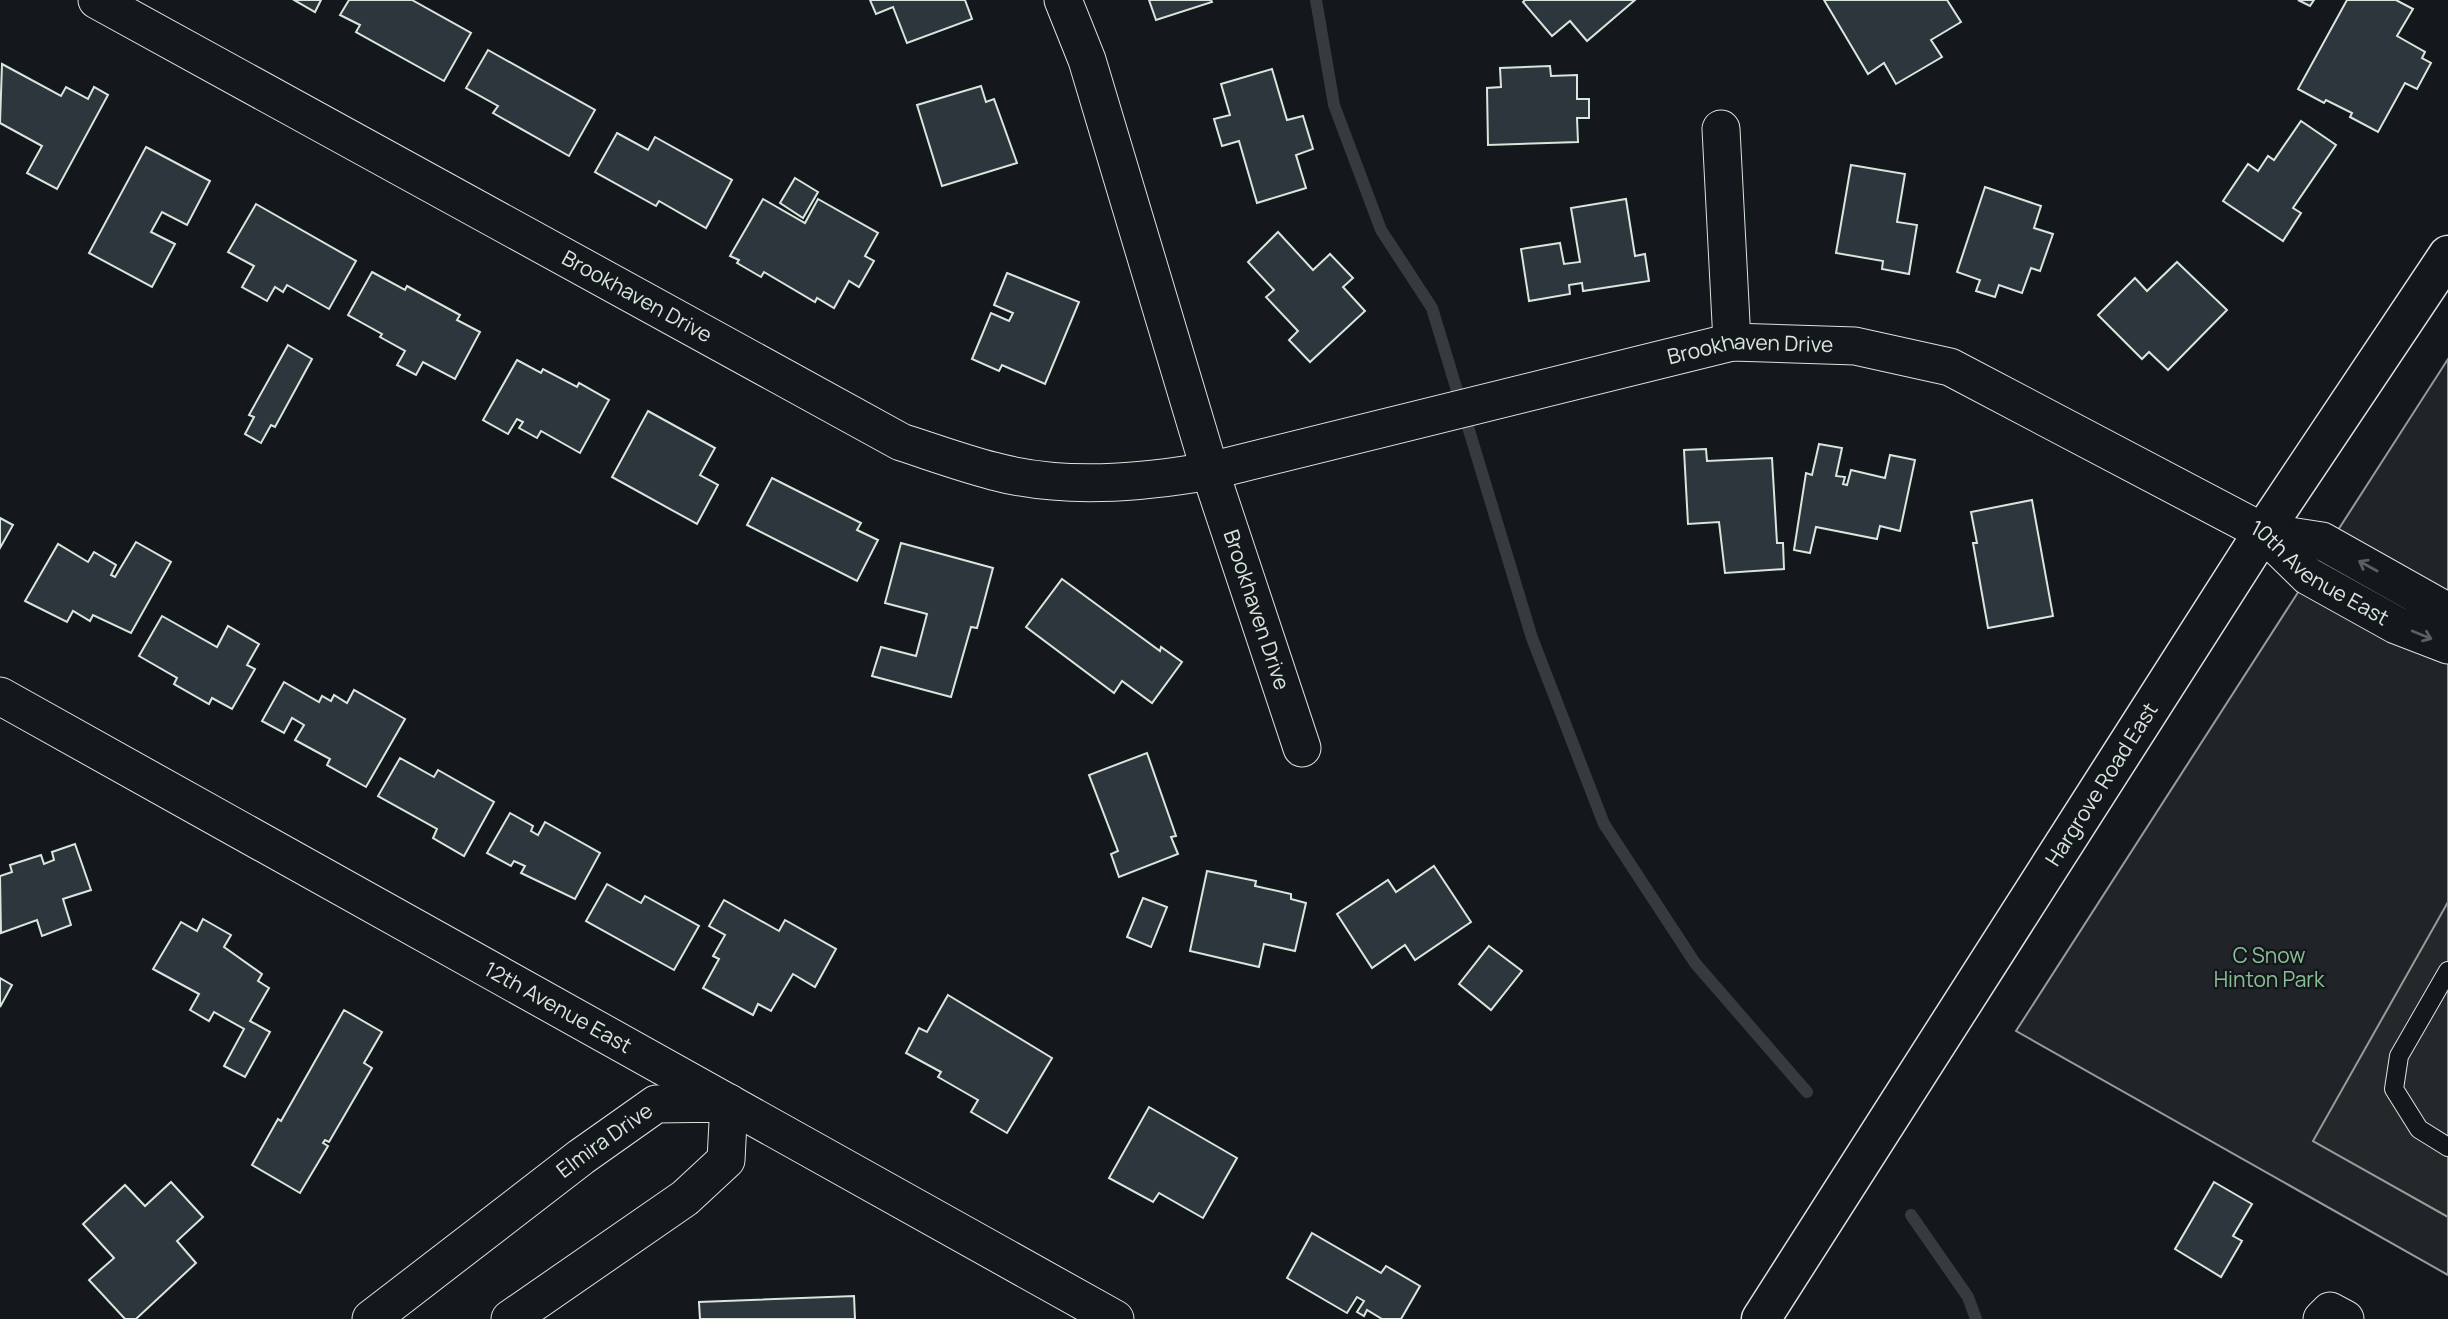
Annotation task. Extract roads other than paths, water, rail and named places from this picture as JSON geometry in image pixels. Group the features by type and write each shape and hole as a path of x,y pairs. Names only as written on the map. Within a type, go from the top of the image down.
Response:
{"main road":[{"name":"Hargrove Road East","path":"1761,1319 2263,532 2448,255"}],"street":[{"name":"Brookhaven Drive","path":"97,0 901,442 994,472 1043,479 1141,483 1210,471 1732,342 1855,346 1950,367 2263,532"},
{"name":"Brookhaven Drive","path":"1063,0 1087,60 1210,471 1302,748"},
{"path":"1721,130 1732,342"},
{"name":"10th Avenue East","path":"2263,532 2322,541 2448,612"},
{"name":"10th Avenue East","path":"2263,532 2308,576 2396,625 2448,645"},
{"name":"12th Avenue East","path":"0,696 1115,1319"},
{"path":"510,1319 685,1198 726,1160 730,1103"},
{"name":"Elmira Drive","path":"371,1319 580,1157 656,1104 730,1103"},
{"path":"2322,1319 2330,1311 2345,1319"}],"lane":[{"path":"2448,971 2399,1056 2394,1089 2419,1129 2448,1147"}],"waterway":[{"path":"1316,0 1334,105 1381,230 1432,308 1532,638 1604,824 1695,963 1807,1092"},
{"path":"1911,1215 1968,1297 1976,1319"}],"park label":[{"name":"C Snow Hinton Park","path":"2269,968"}]}
